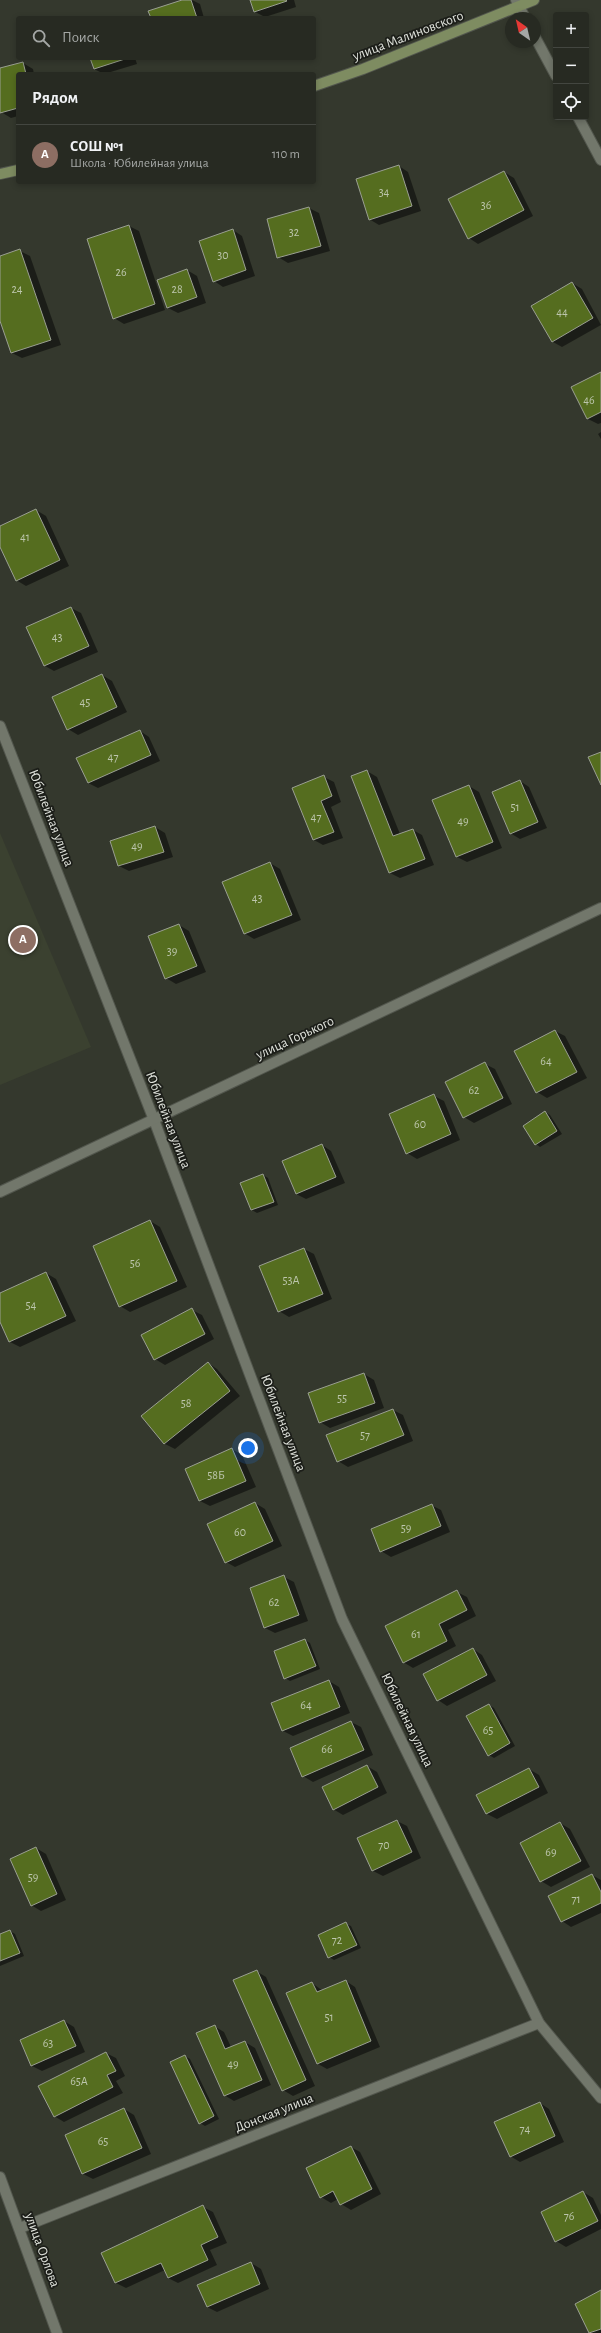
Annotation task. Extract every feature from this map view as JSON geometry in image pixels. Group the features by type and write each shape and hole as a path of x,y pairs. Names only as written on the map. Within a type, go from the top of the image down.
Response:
{"street":[{"name":"улица Малиновского","path":"316,85 517,4 534,0"},
{"path":"541,48 553,70"},
{"path":"580,120 601,160"},
{"path":"0,174 16,170"},
{"name":"Юбилейная улица","path":"0,726 154,1120 342,1619 539,2023 601,2098"},
{"name":"улица Горького","path":"0,1192 601,908"},
{"name":"Донская улица","path":"20,2228 539,2023"},
{"name":"улица Орлова","path":"0,2178 20,2228 57,2333"}],"shaded area":[{"path":"0,833 91,1047 0,1085"}],"building":[{"path":"182,0 191,0 196,16 150,16 148,11"},
{"path":"250,0 286,0 287,1 254,12"},
{"path":"91,60 122,60 94,69"},
{"path":"23,62 26,72 16,72 16,109 0,113 0,68"},
{"path":"399,165 412,206 369,220 356,179"},
{"path":"504,171 524,210 468,239 448,199"},
{"path":"309,207 321,246 277,258 267,219"},
{"path":"129,225 155,304 113,319 87,239"},
{"path":"233,229 246,270 213,282 199,241"},
{"path":"20,249 51,340 11,353 0,321 0,256"},
{"path":"187,269 197,297 167,308 157,280"},
{"path":"572,282 593,318 552,342 531,306"},
{"path":"601,372 601,412 587,419 571,387"},
{"path":"36,509 60,560 16,581 0,547 0,526"},
{"path":"71,607 89,646 44,666 26,627"},
{"path":"102,674 117,707 67,730 52,697"},
{"path":"140,730 151,755 88,783 76,758"},
{"path":"601,752 601,785 588,757"},
{"path":"367,770 393,836 413,829 425,859 389,873 351,776"},
{"path":"324,775 332,796 321,801 334,832 313,840 292,788"},
{"path":"520,780 538,822 510,834 492,792"},
{"path":"469,785 493,842 456,857 432,800"},
{"path":"155,826 164,852 118,866 110,841"},
{"path":"270,862 292,915 244,934 222,882"},
{"path":"179,924 197,966 165,979 148,936"},
{"path":"555,1030 577,1072 536,1093 514,1051"},
{"path":"485,1062 503,1098 463,1118 445,1082"},
{"path":"434,1094 451,1134 406,1154 389,1114"},
{"path":"545,1111 557,1131 535,1145 523,1126"},
{"path":"322,1144 336,1177 296,1194 282,1161"},
{"path":"263,1174 274,1202 251,1210 240,1183"},
{"path":"150,1220 177,1281 119,1307 93,1246"},
{"path":"304,1248 323,1294 278,1312 259,1266"},
{"path":"46,1272 66,1316 9,1342 0,1322 0,1293"},
{"path":"192,1308 205,1334 154,1360 141,1335"},
{"path":"208,1362 230,1391 164,1444 141,1416"},
{"path":"364,1373 375,1403 319,1423 308,1393"},
{"path":"393,1409 404,1435 337,1462 326,1435"},
{"path":"232,1448 246,1481 199,1501 185,1469"},
{"path":"255,1502 273,1541 225,1563 207,1524"},
{"path":"432,1504 441,1526 380,1552 371,1529"},
{"path":"284,1575 299,1615 264,1628 250,1588"},
{"path":"457,1590 467,1610 439,1624 447,1641 403,1663 385,1626"},
{"path":"305,1639 316,1666 284,1679 274,1651"},
{"path":"473,1648 487,1675 437,1701 423,1674"},
{"path":"329,1680 340,1707 282,1731 271,1703"},
{"path":"489,1704 510,1743 488,1756 466,1716"},
{"path":"351,1721 364,1750 302,1777 290,1748"},
{"path":"367,1765 378,1787 333,1810 322,1787"},
{"path":"529,1768 539,1787 486,1814 476,1795"},
{"path":"397,1820 412,1852 372,1871 357,1838"},
{"path":"560,1822 581,1861 540,1882 520,1843"},
{"path":"36,1847 57,1894 31,1906 10,1859"},
{"path":"592,1874 601,1892 601,1903 561,1922 548,1896"},
{"path":"346,1922 357,1945 328,1958 318,1935"},
{"path":"10,1930 20,1953 0,1961 0,1934"},
{"path":"257,1970 306,2080 282,2091 233,1980"},
{"path":"346,1980 371,2041 317,2064 286,1993 312,1982 317,1992"},
{"path":"64,2020 76,2046 31,2066 20,2040"},
{"path":"215,2025 225,2049 245,2041 262,2080 224,2096 196,2033"},
{"path":"106,2052 116,2071 107,2075 113,2087 54,2117 38,2086"},
{"path":"185,2055 214,2116 199,2124 170,2062"},
{"path":"540,2102 555,2136 510,2157 494,2122"},
{"path":"124,2108 142,2148 82,2174 65,2135"},
{"path":"351,2146 372,2189 340,2205 333,2191 320,2198 306,2168"},
{"path":"583,2191 598,2221 555,2242 541,2212"},
{"path":"203,2205 218,2237 201,2245 208,2260 168,2278 161,2263 115,2283 101,2253"},
{"path":"251,2262 260,2284 207,2307 197,2285"},
{"path":"601,2290 601,2329 589,2333 575,2304"}],"place":[{"name":"СОШ №1","path":"23,940"}]}
